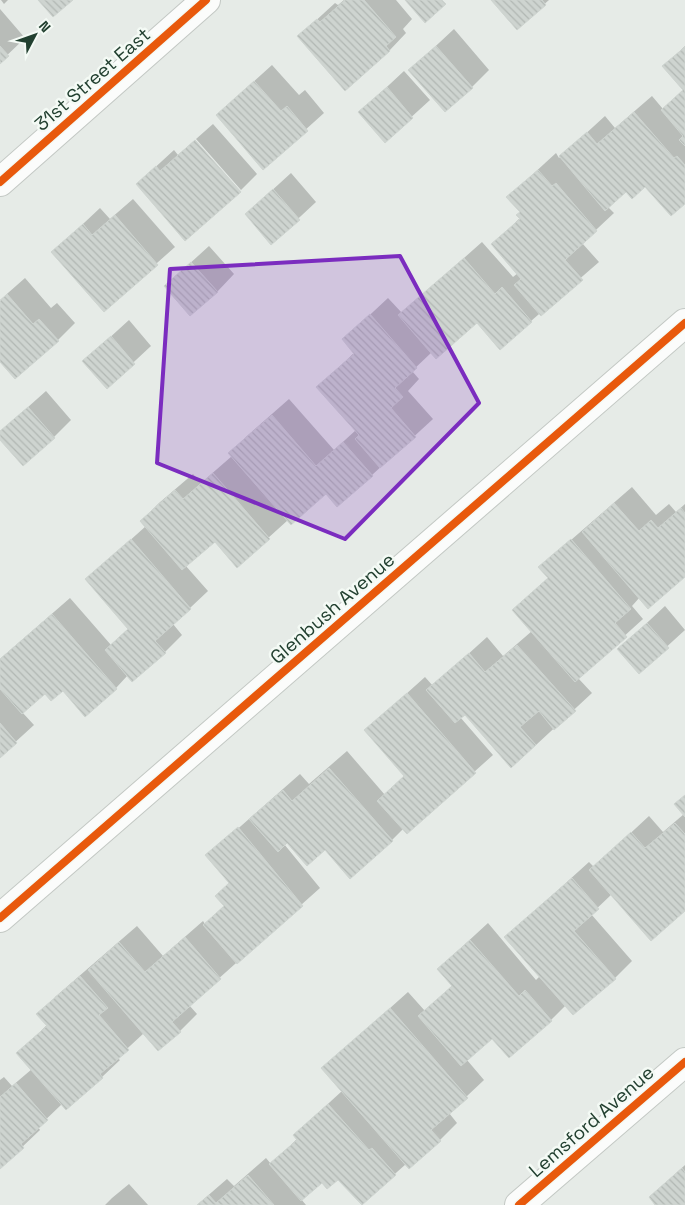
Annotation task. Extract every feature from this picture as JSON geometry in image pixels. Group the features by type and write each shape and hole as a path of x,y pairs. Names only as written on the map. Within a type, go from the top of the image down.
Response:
{"street":[{"name":"31st Street East","path":"0,182 206,0"},
{"name":"Glenbush Avenue","path":"0,918 685,323"},
{"name":"Lemsford Avenue","path":"519,1205 685,1062"}],"highlighted area":[{"path":"400,256 479,403 345,539 157,463 170,269"}],"building":[{"path":"38,0 73,0 53,17"},
{"path":"345,0 364,0 396,37 386,46 390,51 345,91 297,36 317,19 320,22"},
{"path":"405,0 442,0 446,4 425,23"},
{"path":"491,0 542,0 546,5 517,30"},
{"path":"0,46 9,56 0,64"},
{"path":"436,46 473,88 445,112 408,70"},
{"path":"685,47 685,146 679,140 683,136 661,110 683,90 662,66"},
{"path":"254,81 281,111 287,106 308,131 263,170 216,115"},
{"path":"387,87 413,118 385,143 358,112"},
{"path":"634,112 674,158 677,156 685,165 685,204 671,216 645,187 632,199 626,192 605,211 559,156 587,132 597,144"},
{"path":"195,140 241,192 185,241 136,184 156,166 160,171"},
{"path":"538,170 552,186 556,183 597,231 565,260 583,280 541,316 514,285 521,279 491,244 520,219 516,215 520,212 506,197"},
{"path":"273,189 300,220 271,245 245,214"},
{"path":"115,215 158,265 104,312 51,252 83,224 92,235"},
{"path":"464,258 495,294 502,287 532,322 500,350 477,323 436,359 398,315"},
{"path":"191,262 218,292 190,316 164,286"},
{"path":"7,294 33,324 39,319 59,341 15,379 0,362 0,301"},
{"path":"370,314 417,368 395,388 403,397 391,408 416,437 380,468 355,439 359,435 316,387 354,354 342,339"},
{"path":"111,336 135,364 107,389 82,361"},
{"path":"28,407 55,438 23,466 0,440 0,431"},
{"path":"272,415 316,466 343,442 373,476 337,507 326,494 291,525 228,453"},
{"path":"213,473 270,539 237,568 215,542 182,570 140,521 175,490 183,499"},
{"path":"614,503 639,531 651,520 658,528 681,508 685,513 685,577 648,609 582,532"},
{"path":"131,539 191,609 155,641 166,653 132,682 105,650 128,629 85,579"},
{"path":"571,539 631,609 615,623 627,637 575,682 512,610 548,578 538,567"},
{"path":"52,614 117,689 85,717 63,691 51,701 45,694 22,714 0,689 0,659"},
{"path":"647,623 669,648 639,674 617,649"},
{"path":"517,645 576,711 554,730 539,711 520,727 536,745 511,768 465,715 455,723 426,690 469,653 485,672"},
{"path":"407,693 476,773 407,834 377,801 404,776 364,730"},
{"path":"0,723 17,743 0,758"},
{"path":"329,768 393,841 350,879 325,850 307,866 287,843 278,852 249,819 283,790 292,801"},
{"path":"685,795 685,817 674,804"},
{"path":"675,823 685,834 685,911 651,941 589,870 631,832 645,848"},
{"path":"238,827 303,906 237,964 203,925 224,906 215,896 229,883 205,855"},
{"path":"572,878 599,909 574,931 616,979 573,1015 504,937"},
{"path":"185,937 221,979 172,1022 181,1032 158,1051 88,970 119,942 145,972"},
{"path":"470,940 519,996 525,990 552,1021 509,1058 492,1039 461,1066 418,1016 452,986 437,969"},
{"path":"80,976 108,1008 99,1015 129,1050 100,1074 103,1078 66,1110 16,1053 47,1026 36,1014"},
{"path":"390,1008 468,1098 431,1130 441,1141 409,1169 321,1068"},
{"path":"16,1083 48,1120 21,1144 24,1148 0,1169 0,1097"},
{"path":"328,1104 369,1150 372,1148 396,1175 362,1205 338,1180 327,1189 322,1183 301,1201 269,1164 297,1140 293,1135"},
{"path":"682,1168 685,1172 685,1205 655,1205 649,1197"},
{"path":"248,1175 274,1205 197,1205 209,1195 216,1203"}],"cycle path":[{"path":"0,182 206,0"},
{"path":"0,918 685,323"},
{"path":"519,1205 685,1062"}]}
